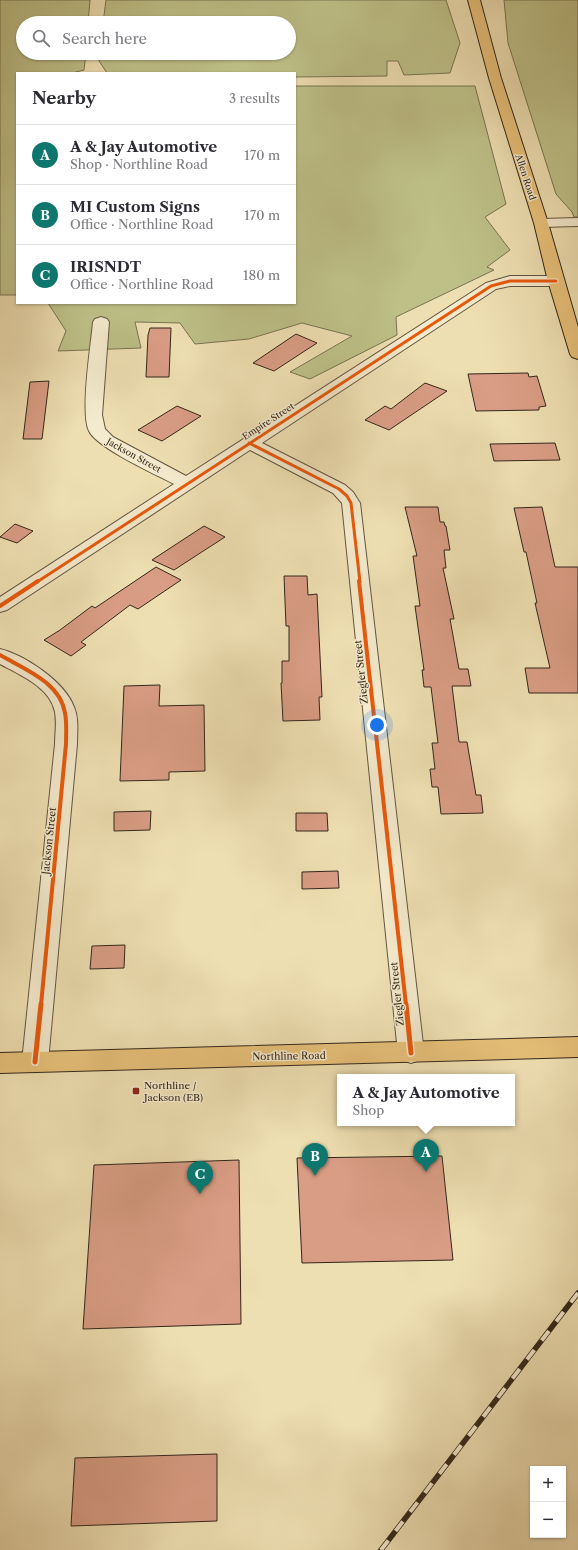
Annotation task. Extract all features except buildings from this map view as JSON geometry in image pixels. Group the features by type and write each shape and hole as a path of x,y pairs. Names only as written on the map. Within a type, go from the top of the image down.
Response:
{"main road":[{"name":"Allen Road","path":"474,0 495,78 548,232 556,281 578,354"},
{"name":"Northline Road","path":"0,1063 411,1053 578,1047"}],"street":[{"path":"548,232 578,222"},
{"name":"Empire Street","path":"0,606 393,348 491,286 510,281 556,281"},
{"name":"Jackson Street","path":"101,322 93,415 97,431 107,441 187,484"},
{"name":"Ziegler Street","path":"249,443 339,489 347,496 351,503 411,1053"},
{"name":"Jackson Street","path":"0,655 51,686 58,694 65,708 66,744 35,1062"}],"green space":[{"path":"0,0 90,0 89,16 16,16 16,60 85,60 84,70 76,72 16,72 16,295 0,295"},
{"path":"106,0 446,0 460,43 450,73 404,75 398,61 387,61 387,76 296,77 296,72 106,72 99,60 296,60 296,16 104,16"},
{"path":"504,0 578,0 578,217 574,217 572,212 556,194 508,43"},
{"path":"296,86 475,86 506,204 485,217 510,250 487,267 494,270 396,317 397,335 310,379 290,372 352,336 302,323 249,339 195,344 180,323 135,322 141,348 58,351 66,331 49,304 296,304"}],"railway":[{"path":"381,1550 578,1293"}],"cycle path":[{"path":"0,606 491,286 510,281 556,281"},
{"path":"249,443 339,489 347,496 351,503 411,1053"},
{"path":"0,655 37,676 54,690 60,698 66,716 66,744 35,1062"}],"place":[{"name":"Northline / Jackson (EB)","path":"136,1091"},
{"name":"A & Jay Automotive","path":"426,1172"},
{"name":"MI Custom Signs","path":"315,1176"},
{"name":"IRISNDT","path":"200,1194"}]}
